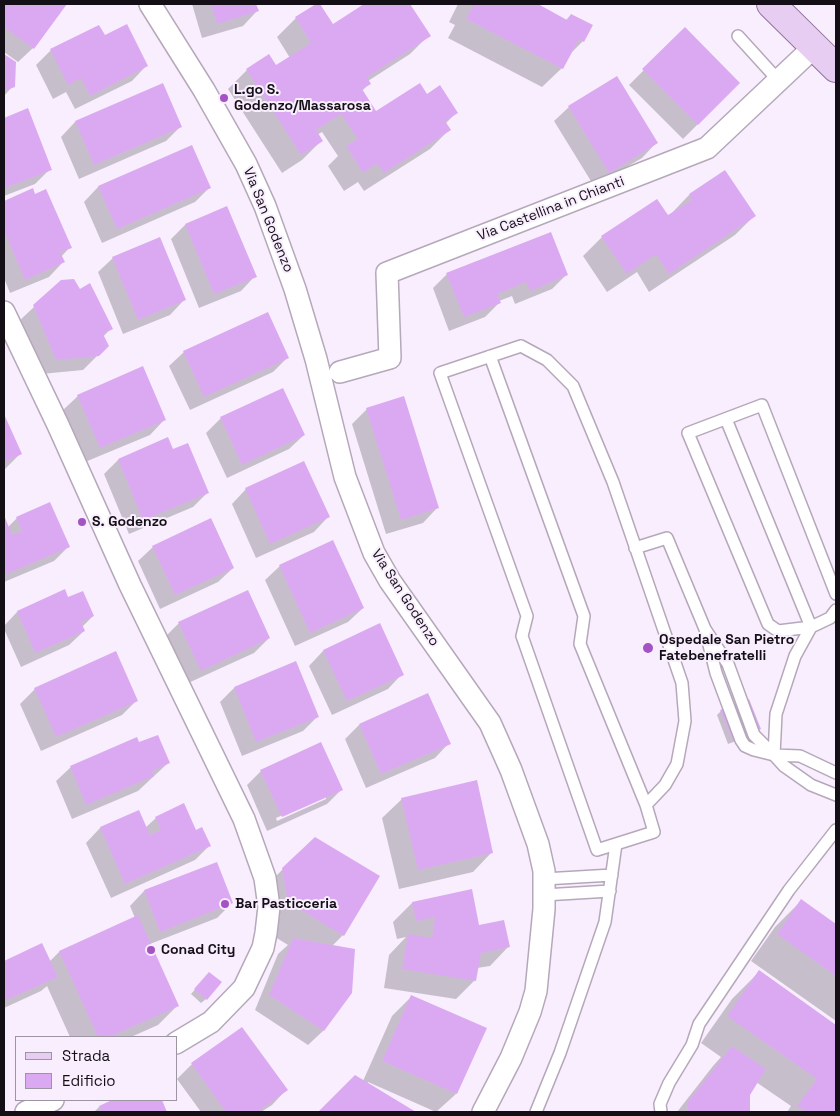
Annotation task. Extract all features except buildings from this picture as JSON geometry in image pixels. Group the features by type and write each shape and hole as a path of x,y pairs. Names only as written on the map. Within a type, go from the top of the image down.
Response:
{"main road":[{"path":"772,4 836,68"}],"street":[{"name":"Via San Godenzo","path":"150,4 204,90 253,177 271,220 297,294 322,378 340,459 369,540 390,581 490,723 511,770 536,835 541,854 544,887 539,972 533,1002 509,1064 483,1112"},
{"name":"Via Castellina in Chianti","path":"340,372 390,358 386,273 707,148 814,47"},
{"path":"4,312 58,425 130,584 244,819 266,878 268,907 266,934 251,976 238,996 211,1022 178,1042"},
{"path":"26,1112 51,1101"}],"lane":[{"path":"738,36 778,80"},
{"path":"490,356 584,616 580,644 646,805 654,832 597,850 522,636 527,616 440,373 490,356 521,346 547,360 574,386 613,482 682,683 685,720 677,764 665,785 646,805"},
{"path":"836,594 762,405 688,433 768,624 778,631 811,627 830,618 836,610"},
{"path":"726,419 811,627"},
{"path":"635,548 667,538 706,628 716,673 741,740 745,746 774,755 800,756 836,773"},
{"path":"811,627 795,656 776,714 774,755 784,766 811,785 836,795"},
{"path":"661,1112 660,1104 669,1083 692,1045 699,1024 789,890 836,830"},
{"path":"536,1112 560,1053 606,922 616,844"},
{"path":"544,887 612,875"},
{"path":"544,887 610,891"}],"place":[{"name":"L.go S. Godenzo/Massarosa","path":"224,98"},
{"name":"S. Godenzo","path":"82,522"},
{"name":"Ospedale San Pietro Fatebenefratelli","path":"648,648"},
{"name":"Bar Pasticceria","path":"225,904"},
{"name":"Conad City","path":"151,950"}]}
